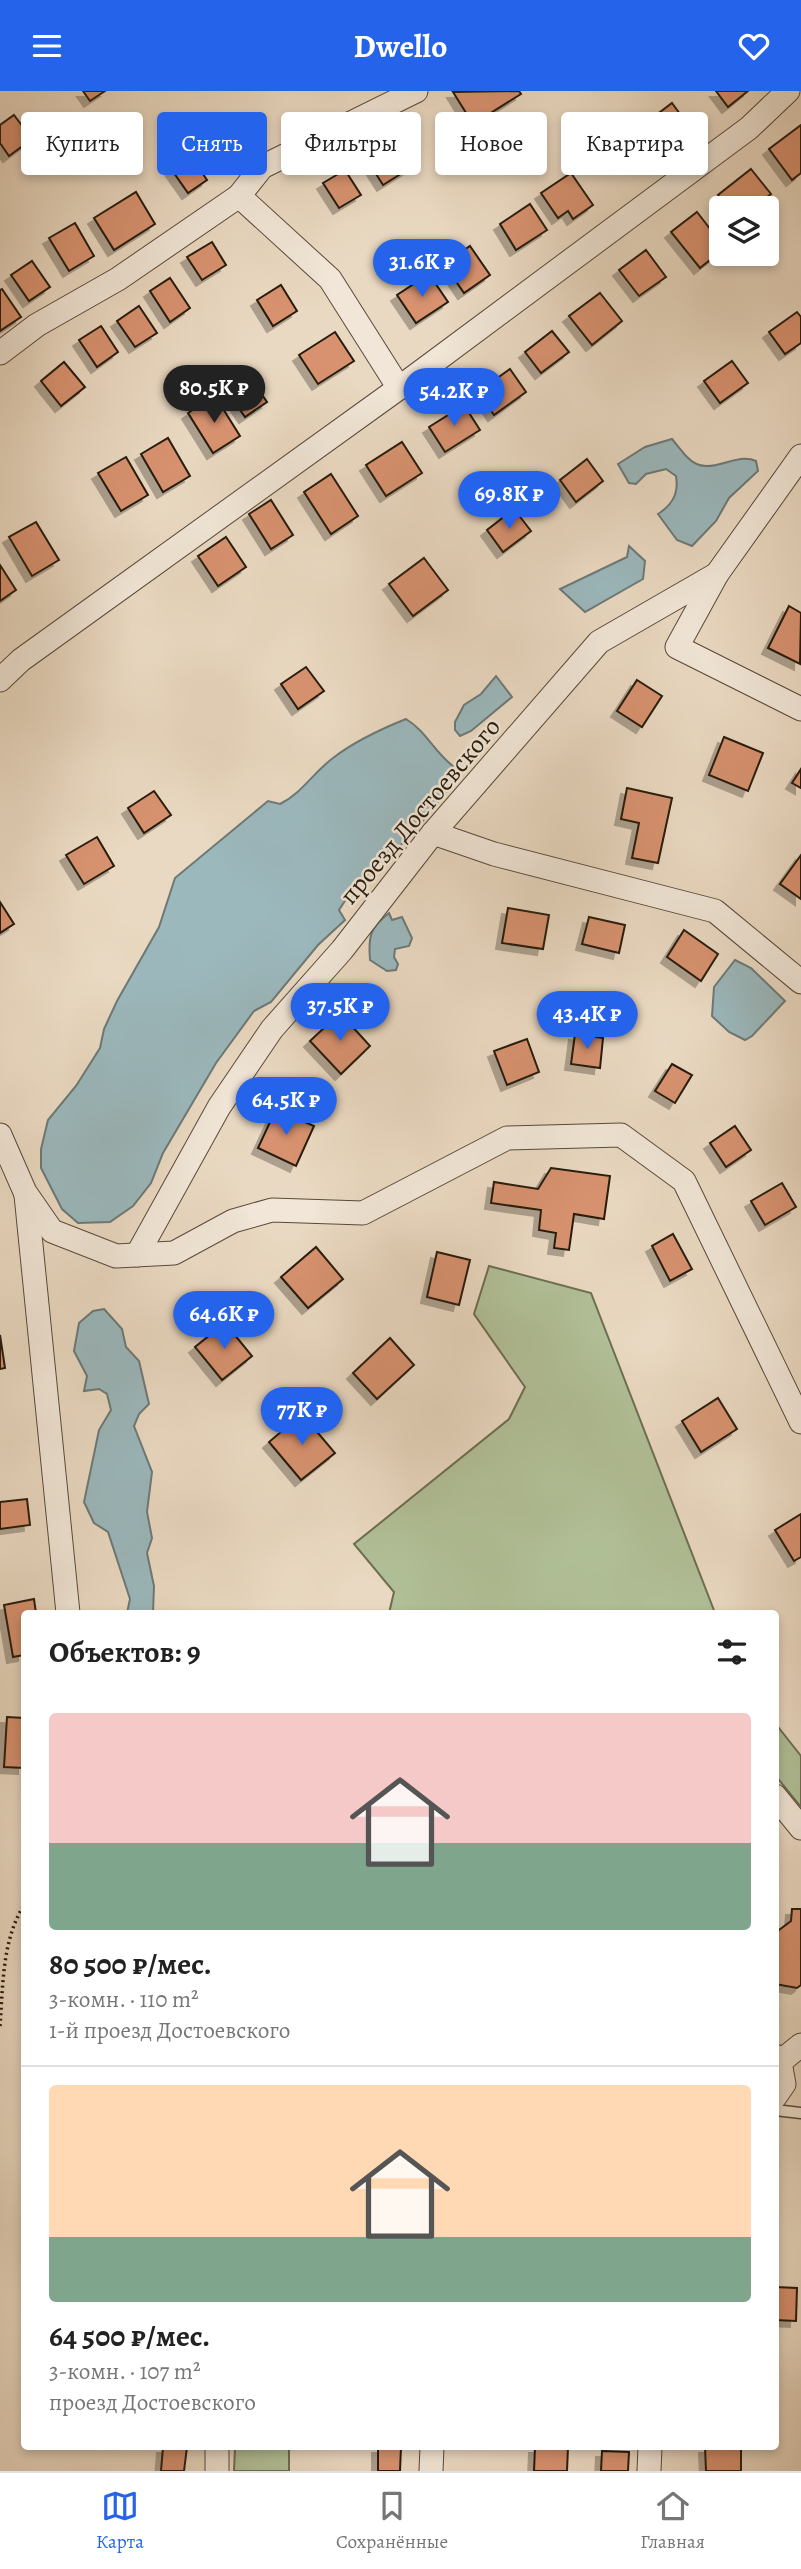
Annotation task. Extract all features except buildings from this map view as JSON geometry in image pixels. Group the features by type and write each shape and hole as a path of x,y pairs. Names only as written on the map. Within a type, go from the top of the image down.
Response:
{"street":[{"path":"0,352 37,325 118,279 239,196 262,167 416,91"},
{"path":"0,680 21,660 399,388 749,128 788,91"},
{"path":"239,196 330,279 399,388"},
{"name":"проезд Достоевского","path":"137,1255 219,1107 272,1029 342,950 433,833 600,642 717,575 801,456"},
{"path":"717,575 677,647 801,709"},
{"path":"433,833 494,854 715,911 801,982"},
{"path":"0,1135 25,1192 52,1231 116,1256 174,1253 233,1221 272,1210 363,1213 508,1138 621,1135 684,1181 801,1422"},
{"path":"25,1192 68,1610"},
{"path":"779,1801 801,1828"},
{"path":"779,2058 801,2045"},
{"path":"779,2063 784,2084 779,2091"},
{"path":"217,2450 217,2471"},
{"path":"431,2471 432,2450"},
{"path":"649,2471 650,2450"}],"lane":[{"path":"779,2110 801,2113"}],"path":[{"path":"0,2026 5,1958 21,1910"}],"green space":[{"path":"489,1266 591,1293 714,1610 390,1610 394,1592 354,1544 509,1419 525,1387 474,1314"},
{"path":"779,1728 801,1756 801,1807 779,1780"},
{"path":"235,2450 289,2450 289,2471 234,2471"}],"water":[{"path":"672,439 695,463 712,466 747,459 756,461 758,471 729,498 716,521 692,546 677,540 658,514 673,498 676,476 666,469 646,474 636,484 629,483 618,464 645,447"},
{"path":"629,546 645,561 643,579 585,612 560,589 627,557"},
{"path":"496,676 512,697 471,731 460,736 455,730 455,722 464,705 481,694"},
{"path":"406,719 453,766 453,783 401,845 356,884 339,910 345,920 318,945 271,1002 254,1011 216,1063 163,1153 151,1183 133,1206 110,1222 78,1223 62,1209 41,1168 41,1149 48,1120 76,1086 100,1048 104,1029 117,1001 159,927 175,878 268,801 280,804 341,752"},
{"path":"389,913 392,920 402,917 412,938 409,946 395,949 394,957 398,964 396,970 387,971 370,960 369,945 374,928"},
{"path":"735,960 751,968 785,1001 745,1040 729,1032 712,1016 714,987"},
{"path":"104,1309 122,1329 126,1347 139,1361 149,1404 139,1414 134,1426 152,1472 147,1512 152,1538 147,1553 154,1586 153,1610 128,1610 130,1599 108,1532 94,1523 84,1502 99,1430 111,1410 107,1394 99,1389 84,1391 87,1376 74,1351 79,1323 93,1311"}]}
